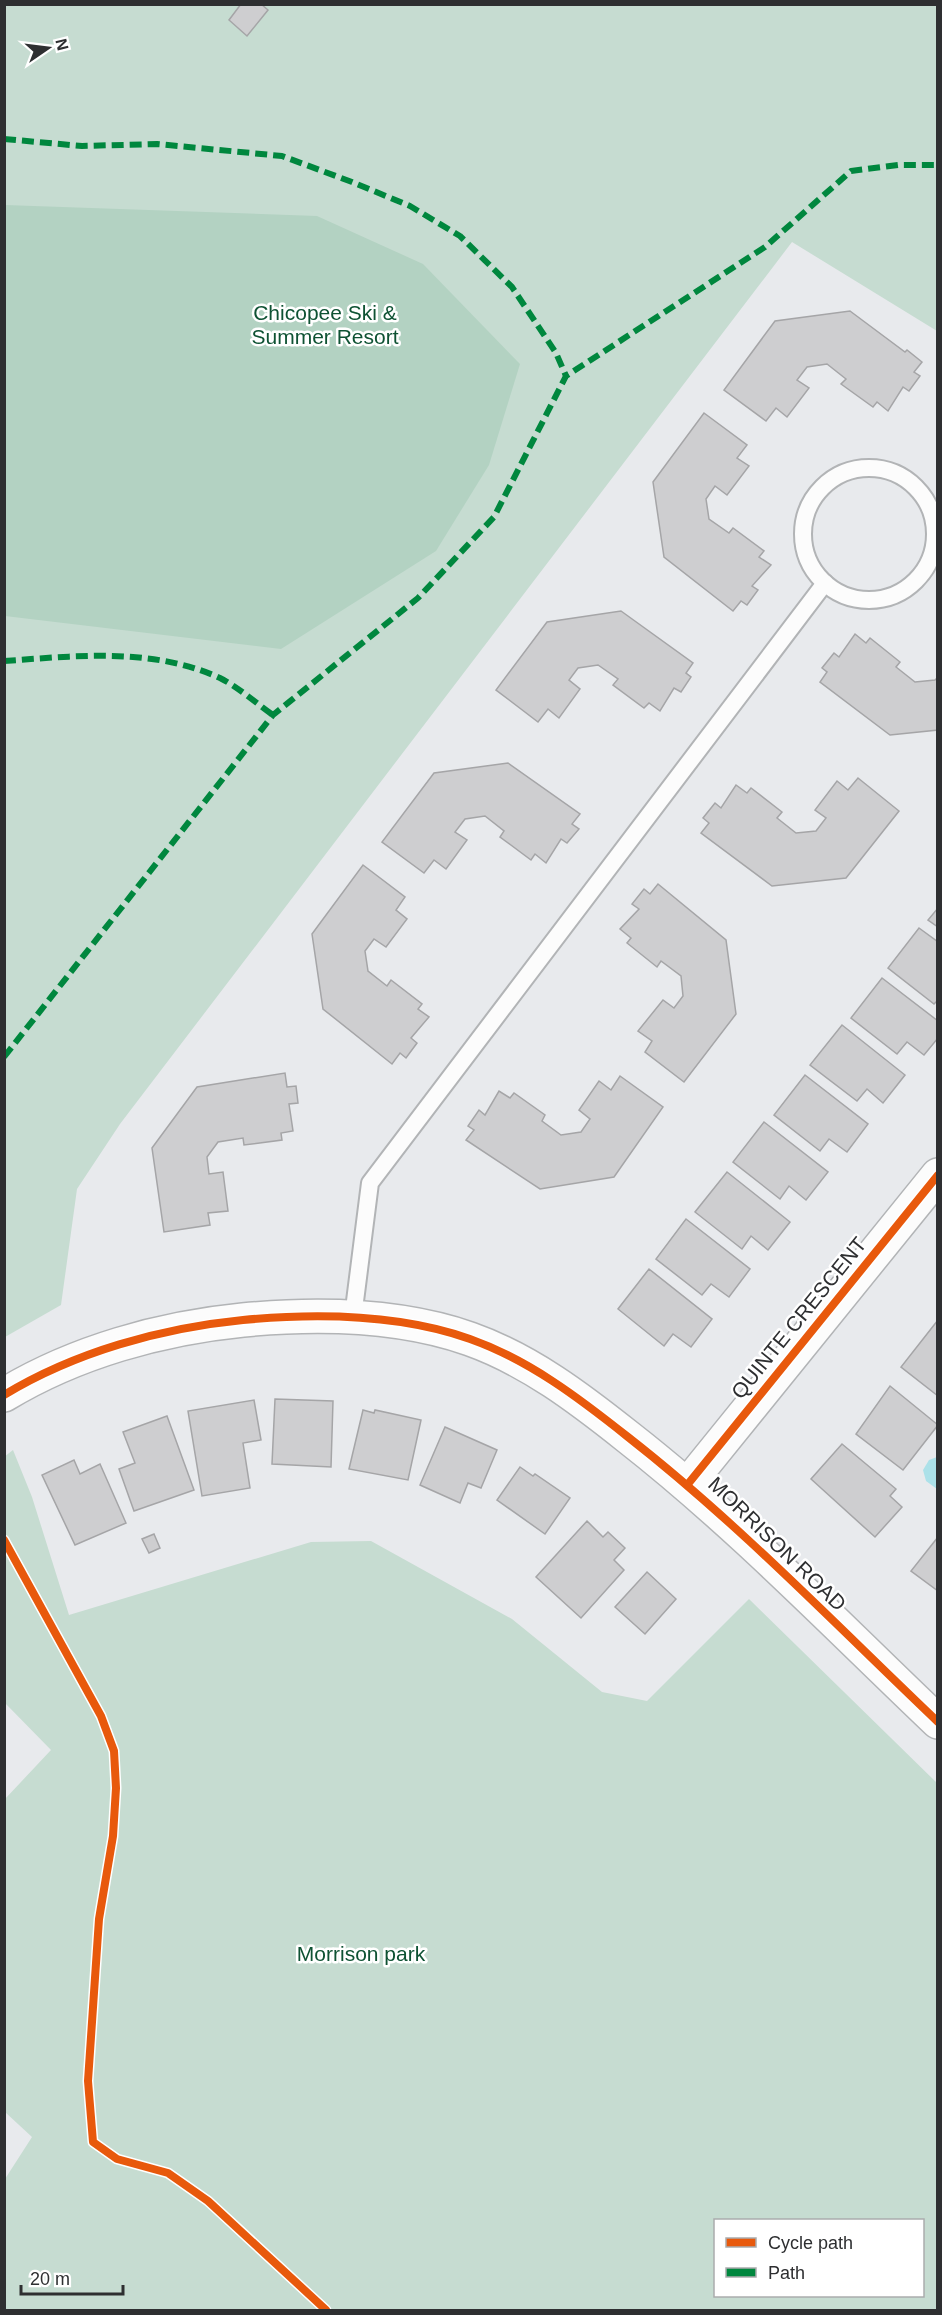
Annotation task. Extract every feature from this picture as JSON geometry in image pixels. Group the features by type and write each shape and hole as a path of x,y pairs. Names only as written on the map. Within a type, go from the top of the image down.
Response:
{"street":[{"name":"QUINTE CRESCENT","path":"688,1484 938,1175"},
{"name":"MORRISON ROAD","path":"4,1395 26,1382 128,1342 204,1324 273,1317 353,1317 412,1323 470,1339 531,1367 574,1395 688,1484 938,1722"}],"lane":[{"path":"873,467 895,472 912,483 927,501 933,516 936,539 928,564 914,583 894,596 871,601 845,596 825,584 811,568 802,532 807,509 819,489 833,477 855,469 873,467"},
{"path":"353,1317 370,1183 825,584"}],"green space":[{"name":"Chicopee Ski & Summer Resort","path":"5,5 937,5 937,331 792,242 120,1124 77,1189 61,1305 5,1337"},
{"path":"5,205 317,216 423,264 520,364 489,465 436,551 281,649 5,616"},
{"name":"Morrison park","path":"13,1450 32,1497 69,1615 311,1542 371,1541 512,1619 602,1692 647,1701 749,1599 937,1783 937,2310 5,2310 5,2179 32,2137 5,2112 5,1799 51,1750 5,1703 4,1457"}],"water":[{"path":"938,1457 937,1489 926,1481 923,1470 929,1460"}],"building":[{"path":"241,4 261,4 268,10 247,36 229,20"},
{"path":"850,311 922,362 914,372 920,376 909,391 903,387 888,411 877,402 873,407 841,384 846,379 827,364 807,367 797,380 809,388 787,417 776,408 766,421 724,390 775,321"},
{"path":"704,413 747,445 737,458 749,466 727,495 715,486 706,499 709,519 729,533 733,528 764,551 759,557 771,565 752,586 758,590 747,605 741,601 733,611 664,557 653,482"},
{"path":"621,611 693,663 686,673 691,677 681,692 674,688 660,711 649,703 644,708 613,685 618,679 598,665 578,668 569,680 580,689 559,718 548,709 538,722 496,690 547,622"},
{"path":"855,634 866,643 870,638 900,662 896,667 915,682 935,680 938,677 938,730 890,735 820,682 827,672 822,668 834,653 839,657"},
{"path":"508,763 580,814 572,824 579,829 567,843 561,839 546,863 535,854 531,860 500,837 504,831 485,816 465,819 455,832 467,840 446,869 434,860 424,873 382,842 434,773"},
{"path":"858,778 899,811 846,878 772,886 701,833 709,823 703,818 715,803 721,808 736,785 747,793 751,788 782,812 777,818 796,833 816,831 826,818 815,810 837,781 848,790"},
{"path":"363,865 405,897 396,910 407,919 386,947 374,939 365,951 368,971 387,986 391,980 422,1004 418,1009 429,1017 411,1038 417,1043 406,1058 400,1053 392,1064 323,1009 312,934"},
{"path":"658,884 726,940 736,1014 684,1082 645,1052 652,1041 638,1031 663,1000 674,1008 683,996 681,976 661,961 657,967 627,943 631,938 620,929 639,909 632,904 644,889 650,894"},
{"path":"938,908 938,927 928,920"},
{"path":"919,928 938,942 938,1000 934,1004 888,968"},
{"path":"882,978 938,1021 938,1038 924,1055 907,1042 897,1054 851,1018"},
{"path":"842,1025 905,1075 883,1103 867,1089 857,1101 810,1065"},
{"path":"285,1073 287,1087 296,1086 298,1103 289,1104 293,1131 281,1133 282,1140 244,1145 243,1138 218,1142 207,1157 209,1174 223,1172 228,1211 208,1213 210,1225 164,1232 152,1148 197,1087"},
{"path":"805,1075 868,1124 847,1152 829,1139 820,1151 774,1115"},
{"path":"620,1076 663,1107 614,1177 540,1189 466,1140 474,1130 468,1126 479,1110 485,1115 499,1091 510,1098 514,1093 545,1115 542,1121 561,1135 581,1132 590,1119 579,1110 599,1081 611,1090"},
{"path":"764,1122 828,1172 806,1200 789,1186 780,1199 733,1162"},
{"path":"727,1172 790,1222 768,1250 751,1236 742,1249 695,1212"},
{"path":"686,1219 750,1269 729,1297 711,1284 702,1295 656,1259"},
{"path":"649,1269 712,1319 691,1347 673,1334 664,1346 618,1309"},
{"path":"938,1320 938,1396 901,1367"},
{"path":"890,1386 938,1425 903,1470 856,1434"},
{"path":"275,1399 333,1401 331,1467 272,1464"},
{"path":"254,1400 261,1440 243,1443 250,1488 202,1496 188,1411"},
{"path":"363,1410 374,1413 375,1410 421,1420 408,1480 349,1469"},
{"path":"167,1416 194,1490 134,1511 119,1469 135,1463 123,1432"},
{"path":"445,1427 497,1450 481,1488 468,1483 460,1503 420,1485"},
{"path":"842,1444 896,1489 890,1496 902,1507 875,1537 811,1479"},
{"path":"74,1460 80,1474 100,1464 126,1523 75,1545 42,1475"},
{"path":"520,1467 533,1476 535,1474 570,1498 545,1534 497,1500"},
{"path":"587,1521 603,1537 608,1532 625,1548 614,1560 624,1570 581,1618 536,1577"},
{"path":"154,1534 160,1548 149,1553 142,1539"},
{"path":"938,1537 938,1591 911,1571"},
{"path":"647,1572 676,1599 645,1634 615,1607"}],"marked path":[{"path":"4,139 82,146 157,144 282,156 410,206 460,236 512,287 556,353 566,376"},
{"path":"4,1057 273,715 418,598 494,517 566,376 765,247 851,171 898,165 938,165"},
{"path":"4,661 113,656 168,662 194,668 220,678 273,715"}],"cycle path":[{"path":"688,1484 938,1175"},
{"path":"4,1395 60,1366 119,1344 181,1329 243,1320 300,1316 387,1320 415,1324 470,1339 513,1358 553,1381 669,1470 748,1539 938,1722"},
{"path":"4,1540 101,1716 114,1751 116,1788 113,1836 99,1919 88,2081 93,2142 117,2159 168,2173 208,2201 326,2310"}]}
